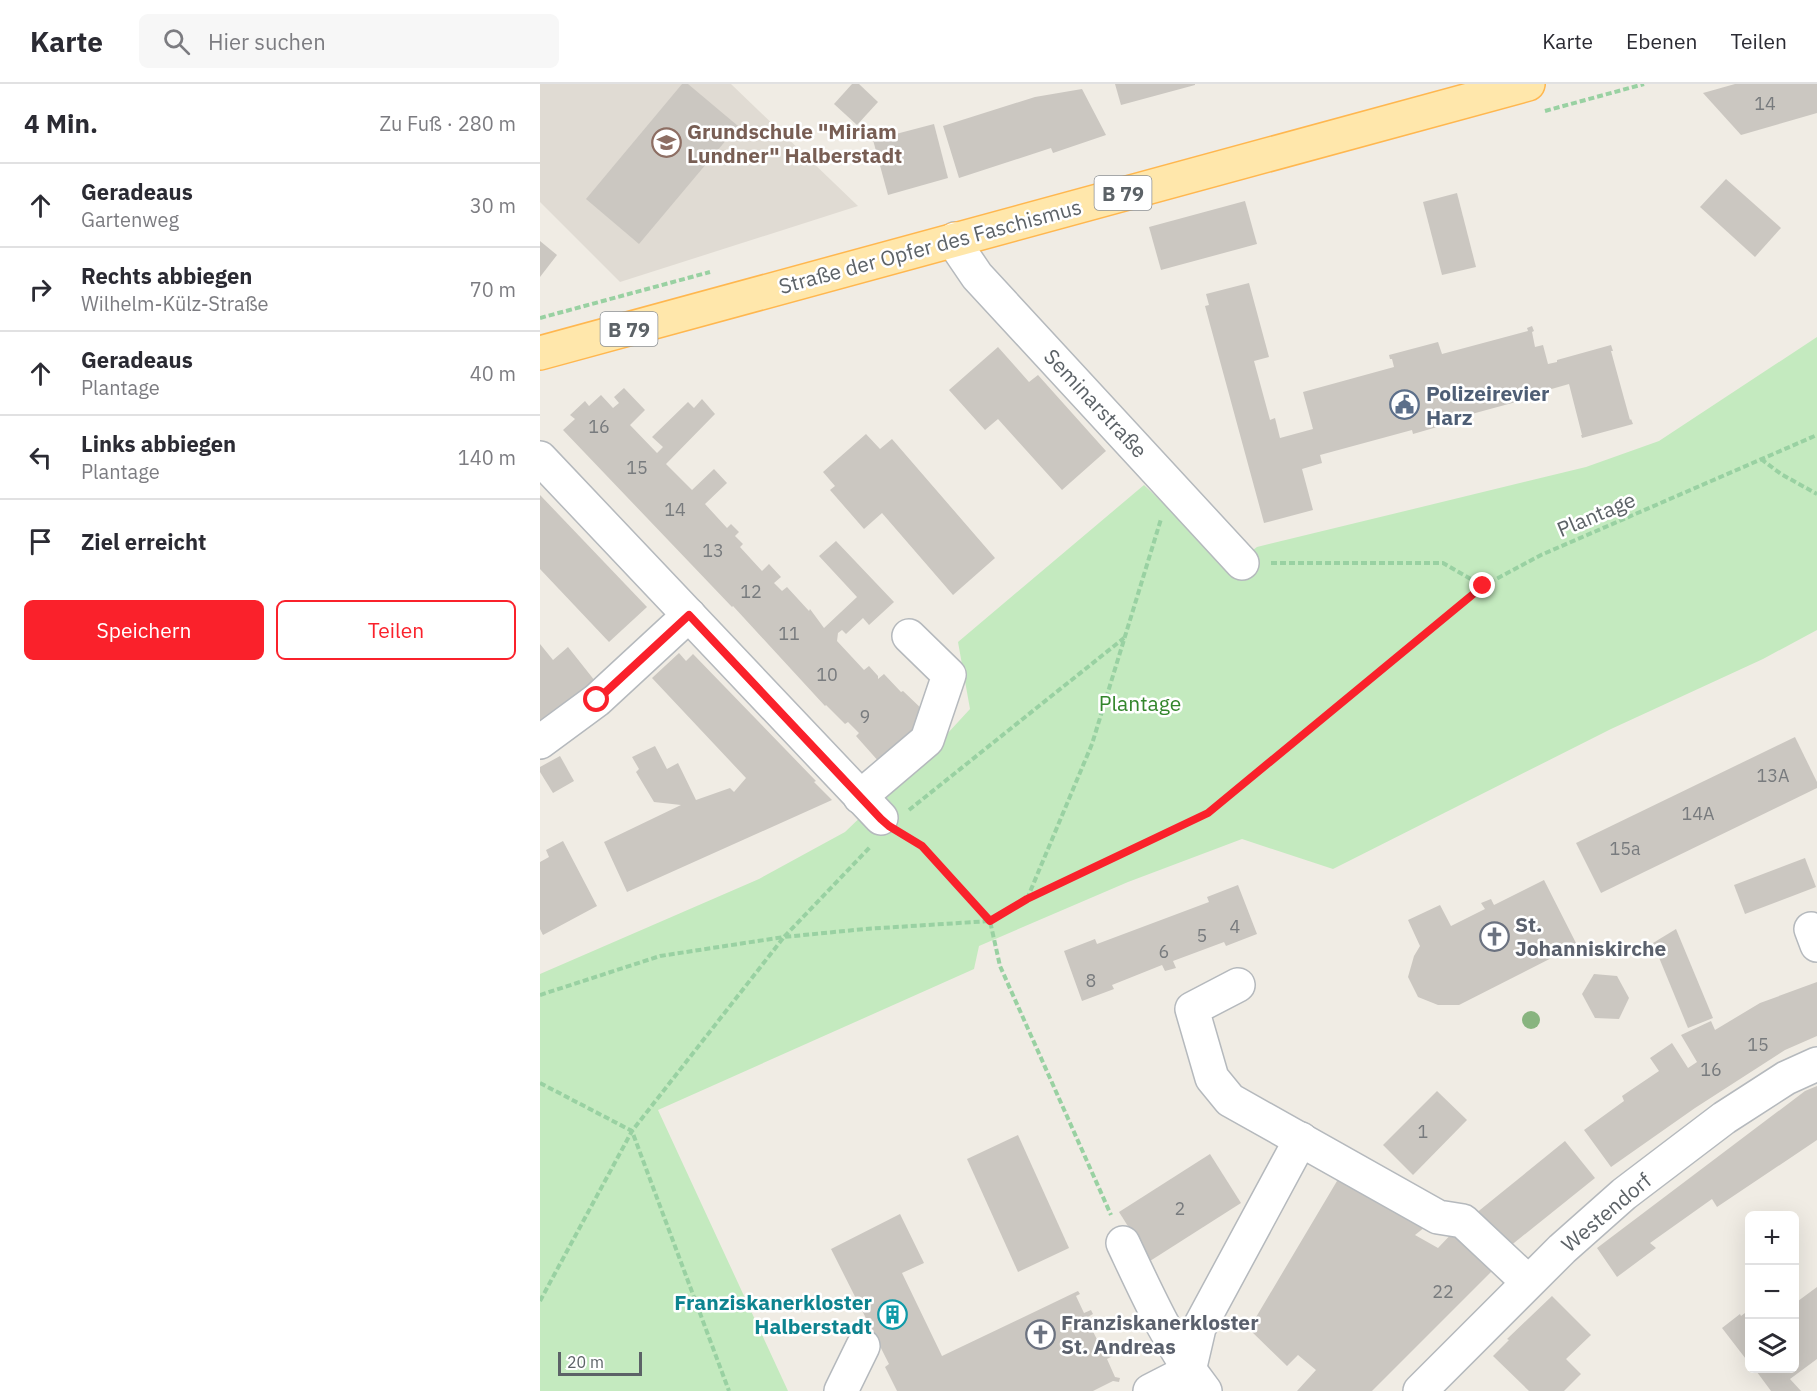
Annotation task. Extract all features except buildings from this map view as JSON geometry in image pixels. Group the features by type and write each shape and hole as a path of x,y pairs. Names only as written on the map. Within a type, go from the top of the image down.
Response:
{"main road":[{"name":"Straße der Opfer des Faschismus","path":"540,353 1528,84"}],"street":[{"name":"Seminarstraße","path":"955,239 960,251 977,276 1242,563"},
{"path":"540,458 876,814 927,740 949,675 909,636"},
{"path":"540,742 597,700 689,615"},
{"path":"1238,985 1192,1009 1212,1078 1230,1100 1437,1217 1463,1221 1527,1282"},
{"name":"Westendorf","path":"1420,1391 1527,1282 1624,1194 1724,1118 1786,1078 1817,1064"},
{"path":"1197,1381 1198,1328 1300,1139"},
{"path":"1123,1243 1154,1310 1197,1381"},
{"path":"841,1391 863,1346"},
{"path":"1150,1391 1197,1381"}],"path":[{"name":"Plantage","path":"990,921 1027,899 1208,813 1483,586 1540,555 1817,435"},
{"path":"1761,459 1781,474 1817,494"},
{"path":"1027,899 1092,744 1171,484"},
{"path":"1242,563 1443,563 1483,586"},
{"path":"540,1301 632,1131 784,937 876,814 1124,638"},
{"path":"876,814 922,846 990,921 1000,966 1123,1243"},
{"path":"540,994 660,956 784,937 990,921"},
{"path":"540,1083 632,1131 729,1391"}],"shaded area":[{"name":"Grundschule \"Miriam Lundner\" Halberstadt","path":"540,84 731,84 858,206 620,282 540,202"}],"green space":[{"name":"Plantage","path":"1817,337 1817,630 1763,659 1611,729 1333,869 1242,839 1128,882 979,946 974,969 658,1110 788,1391 540,1391 540,974 759,879 845,832 970,709 958,642 1144,485 1230,567 1257,547 1586,467 1659,441"}],"place":[{"name":"Grundschule \"Miriam Lundner\" Halberstadt","path":"666,143"},
{"name":"Polizeirevier Harz","path":"1405,405"},
{"name":"St. Johanniskirche","path":"1494,936"},
{"name":"Franziskanerkloster Halberstadt","path":"893,1314"},
{"name":"Franziskanerkloster St. Andreas","path":"1040,1334"}],"route":[{"path":"597,700 689,615 881,819 922,846 990,921 1027,899 1208,813 1483,586"}]}
